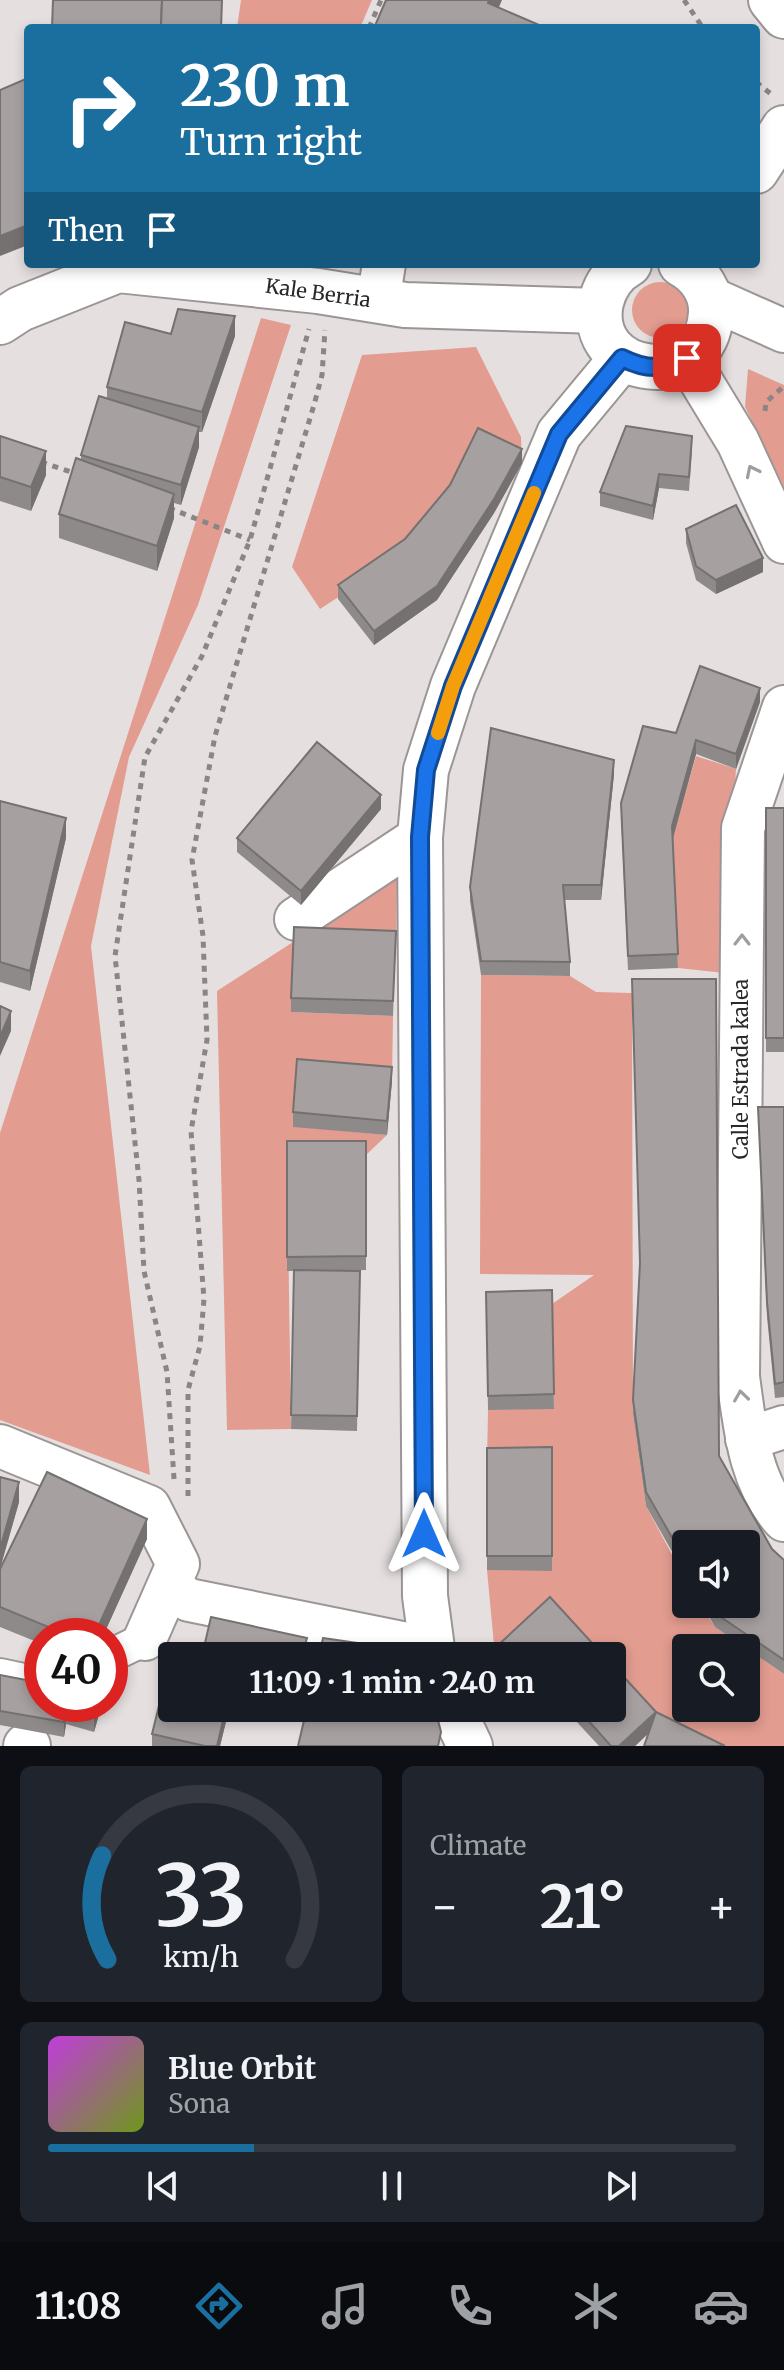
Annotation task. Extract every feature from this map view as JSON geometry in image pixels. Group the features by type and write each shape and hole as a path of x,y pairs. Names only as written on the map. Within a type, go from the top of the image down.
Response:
{"street":[{"path":"771,0 784,16"},
{"path":"760,160 778,111"},
{"path":"624,268 611,278 599,311 606,337 622,358 655,368 672,366 687,358 706,336 694,274"},
{"name":"Kale Berria","path":"0,322 20,309 118,270 315,305 381,282 405,305 599,311"},
{"path":"694,274 784,331"},
{"path":"431,1642 425,1596 420,837 426,770 453,686 559,434 622,358"},
{"path":"687,358 738,442 784,542"},
{"name":"Calle Estrada kalea","path":"784,707 743,828 738,1377 766,1441 766,1500 784,1520"},
{"path":"296,919 420,837"},
{"path":"0,1446 149,1507 178,1564 169,1588 128,1647"},
{"path":"169,1588 189,1600 382,1642"},
{"path":"0,1675 24,1680"},
{"path":"459,1722 470,1746"}],"path":[{"path":"371,24 381,0"},
{"path":"684,0 700,24"},
{"path":"760,87 778,111"},
{"path":"315,305 326,340 322,375 215,736 192,860 203,936 207,993 207,1040 191,1131 204,1299 200,1346 188,1390 189,1492 180,1530 163,1535 174,1481 167,1372 144,1271 139,1180 115,956 145,757 202,656 250,540 315,305"},
{"path":"38,461 81,475"},
{"path":"166,507 250,540"}],"shaded area":[{"path":"241,0 372,0 362,24 238,24"},
{"path":"660,282 680,290 688,310 680,330 660,338 640,330 632,310 640,290"},
{"path":"261,318 291,325 198,605 129,757 91,946 150,1475 0,1420 0,1133"},
{"path":"476,347 521,437 522,463 478,443 450,500 405,554 320,609 292,567 362,355"},
{"path":"748,369 784,385 784,487 745,407"},
{"path":"696,756 736,769 724,973 678,968 672,841"},
{"path":"397,875 396,945 294,942 291,1012 393,1016 392,1081 298,1074 293,1126 387,1135 366,1155 287,1156 291,1429 227,1430 217,991"},
{"path":"481,975 570,976 596,992 632,993 633,1414 646,1506 672,1555 672,1618 709,1618 725,1634 672,1634 672,1722 760,1722 760,1658 784,1674 784,1746 702,1746 656,1726 626,1693 626,1642 494,1642 487,1570 552,1570 552,1462 487,1462 488,1410 554,1408 552,1304 594,1275 480,1274"}],"building":[{"path":"53,0 162,0 161,24 52,24"},
{"path":"162,0 222,0 221,24 161,24"},
{"path":"386,0 489,0 488,3 537,24 376,24"},
{"path":"24,80 24,227 0,236 0,90"},
{"path":"178,309 235,316 202,412 107,387 125,322 171,334"},
{"path":"99,396 199,427 181,485 81,455"},
{"path":"626,426 692,436 689,477 659,474 653,506 600,492"},
{"path":"478,428 522,449 494,499 437,586 374,631 338,585 405,539 450,485"},
{"path":"0,436 46,451 31,487 0,477"},
{"path":"76,458 174,494 157,546 59,514"},
{"path":"736,505 763,558 716,580 696,566 686,529"},
{"path":"700,666 760,688 736,754 696,740 672,826 678,954 628,956 621,803 643,726 676,733"},
{"path":"491,728 614,760 601,885 563,885 570,962 481,961 470,887"},
{"path":"317,742 381,795 301,891 237,838"},
{"path":"0,801 66,818 30,971 0,962"},
{"path":"766,808 784,808 784,1038 766,1038"},
{"path":"294,927 396,931 393,1001 291,998"},
{"path":"632,979 716,979 719,1456 772,1549 784,1560 784,1660 760,1644 760,1634 746,1634 722,1618 760,1618 760,1530 672,1530 672,1538 646,1492 633,1400 640,1263"},
{"path":"0,1006 11,1011 0,1037"},
{"path":"297,1059 392,1067 387,1121 293,1112"},
{"path":"758,1107 784,1107 784,1382 775,1384 767,1302"},
{"path":"287,1141 366,1141 366,1256 287,1257"},
{"path":"294,1270 360,1271 357,1416 291,1415"},
{"path":"552,1290 554,1394 488,1396 486,1292"},
{"path":"552,1447 552,1556 487,1556 487,1448"},
{"path":"47,1472 147,1519 102,1618 27,1618 0,1607 0,1569"},
{"path":"0,1477 19,1482 0,1549"},
{"path":"550,1597 591,1642 501,1642"},
{"path":"211,1617 307,1638 306,1642 205,1642"},
{"path":"323,1638 350,1642 322,1642"},
{"path":"0,1675 24,1680 24,1715 0,1711"},
{"path":"626,1679 656,1712 619,1746 611,1746 590,1722 626,1722"},
{"path":"158,1710 158,1722 223,1722 217,1746 152,1734"},
{"path":"656,1712 725,1746 644,1746"},
{"path":"304,1722 438,1722 441,1732 438,1746 298,1746"}],"slow traffic":[{"path":"438,733 453,686 534,493"}],"route":[{"path":"424,1534 420,837 426,770 453,686 559,434 622,358 638,366 655,368 672,366 687,358"}]}
